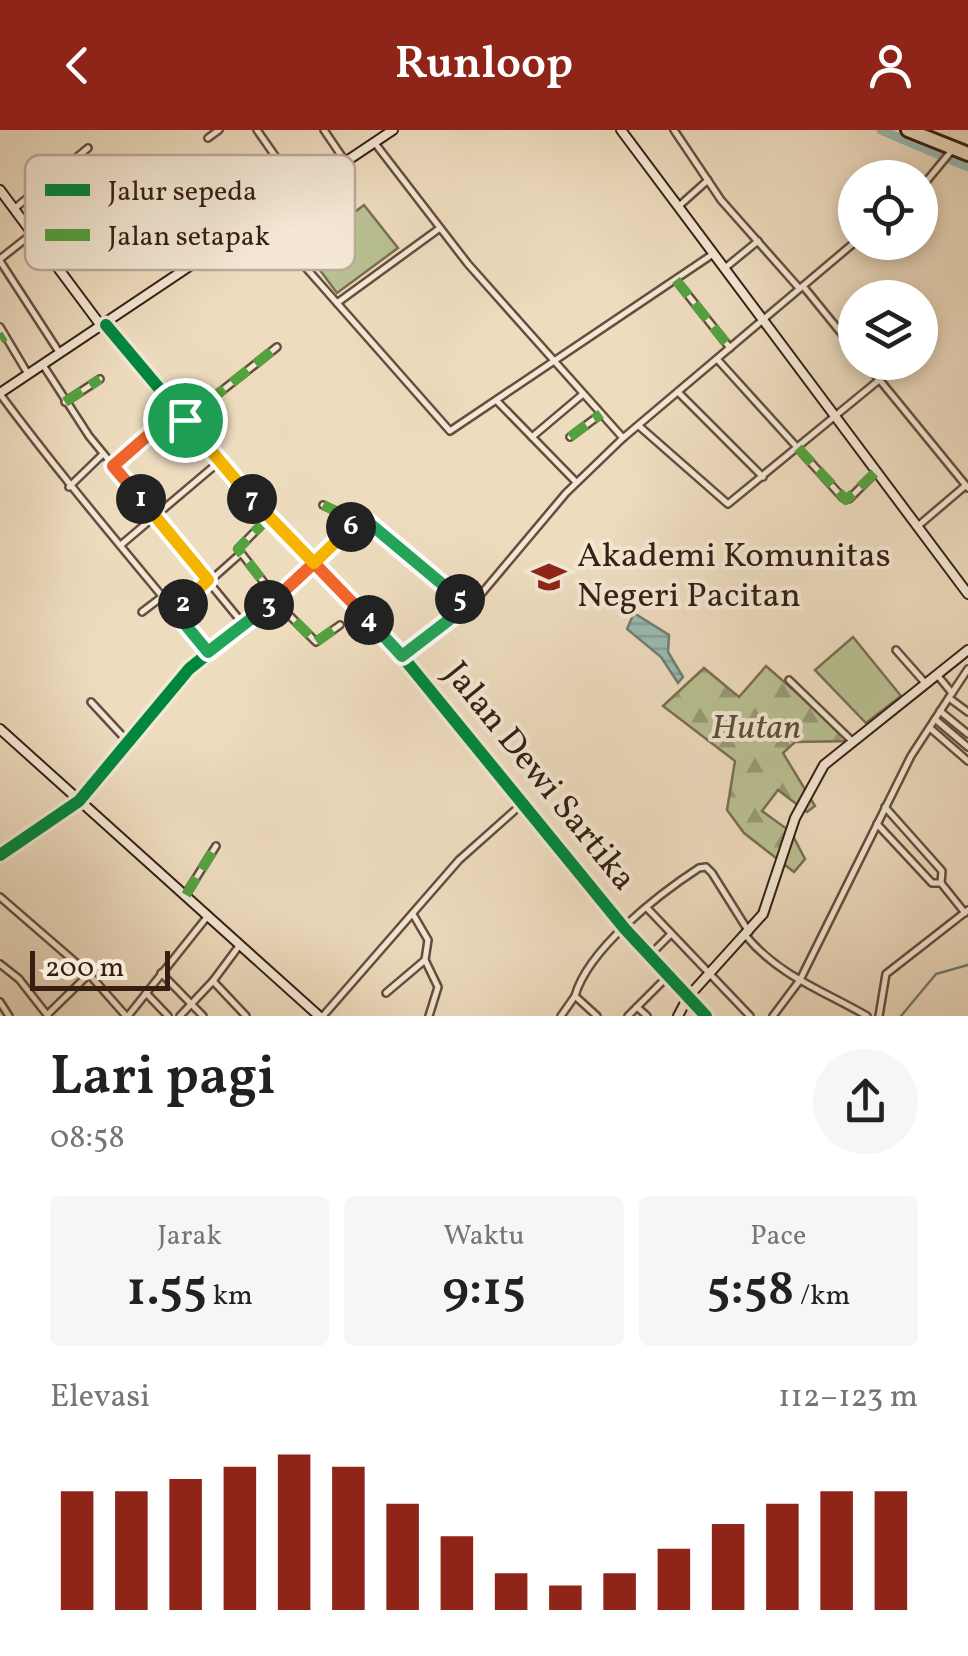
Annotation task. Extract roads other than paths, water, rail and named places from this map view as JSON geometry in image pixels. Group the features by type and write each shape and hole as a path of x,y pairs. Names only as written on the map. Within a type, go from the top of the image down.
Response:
{"highway":[{"path":"908,130 952,152 968,154"}],"street":[{"path":"208,138 219,130"},
{"path":"257,130 274,155"},
{"path":"324,130 341,155"},
{"path":"355,156 393,130"},
{"path":"621,130 968,594"},
{"path":"674,130 758,242 838,330"},
{"path":"374,142 440,228 623,438"},
{"path":"80,155 88,148"},
{"path":"938,169 952,152"},
{"path":"679,206 708,180"},
{"name":"Jalan Dewi Sartika","path":"0,190 4,202 25,223"},
{"path":"14,209 25,200"},
{"path":"338,303 440,228"},
{"path":"25,240 0,260 60,354"},
{"path":"726,268 758,242"},
{"path":"309,270 450,430 714,254"},
{"path":"402,656 467,606 496,578 576,482 623,438 838,256"},
{"name":"Jalan Dewi Sartika","path":"61,270 219,462 402,656 624,929 688,996"},
{"path":"187,270 43,365 26,371 0,393 69,487 122,545 208,652"},
{"path":"676,280 730,348"},
{"path":"0,327 2,337 26,371"},
{"path":"185,420 276,348"},
{"path":"717,359 846,500 877,471"},
{"path":"43,365 103,454 244,625"},
{"path":"65,402 100,379"},
{"path":"639,426 723,502 731,503 879,380 967,487 918,526"},
{"path":"678,392 763,477"},
{"path":"532,437 583,394"},
{"path":"497,401 576,482"},
{"path":"113,466 177,410"},
{"path":"570,438 601,414"},
{"path":"69,487 103,454"},
{"path":"122,545 219,462"},
{"path":"323,504 357,522"},
{"path":"175,612 239,556 242,544 268,518"},
{"path":"0,855 80,801 170,690 357,522 363,520 382,531 467,606"},
{"path":"239,556 316,642 340,625"},
{"path":"142,612 164,596"},
{"path":"896,650 926,684"},
{"path":"678,1016 688,996 707,974 748,935 775,886 805,796 824,766 968,650"},
{"path":"773,1016 800,980 885,807 968,669"},
{"path":"938,676 968,712"},
{"path":"789,680 852,741"},
{"path":"91,702 130,743"},
{"path":"940,711 968,734"},
{"path":"936,719 968,747"},
{"path":"930,728 968,760"},
{"path":"0,729 316,1015 414,916 460,860 524,802"},
{"path":"879,1016 886,974 966,911 942,883 942,871 885,807"},
{"path":"877,824 932,884 942,883"},
{"path":"186,895 216,846"},
{"path":"562,1016 592,962 680,880 706,866 748,935 778,969 856,1014 867,1016"},
{"path":"0,896 89,974 127,1016 208,916"},
{"path":"647,908 750,1016"},
{"path":"386,993 424,960 429,944 414,916"},
{"path":"649,956 671,934"},
{"path":"180,1016 241,944"},
{"path":"424,960 438,991 429,1016"},
{"path":"0,964 19,978 48,1015 89,974"},
{"path":"160,973 203,1016"},
{"path":"628,1016 668,976"},
{"path":"213,981 246,1016"},
{"path":"146,993 168,1016"},
{"path":"575,996 598,1016"},
{"path":"688,996 706,1016"},
{"path":"0,1002 9,1016"},
{"path":"637,1006 647,1016"},
{"path":"585,1016 591,1010"}],"water":[{"path":"634,613 669,635 668,652 683,677 678,683 661,657 627,629"}],"waterway":[{"path":"881,130 968,167"},
{"path":"901,1016 936,974 968,965"}],"place":[{"name":"Akademi Komunitas Negeri Pacitan","path":"549,577"}],"park label":[{"name":"Hutan","path":"756,729"}]}
